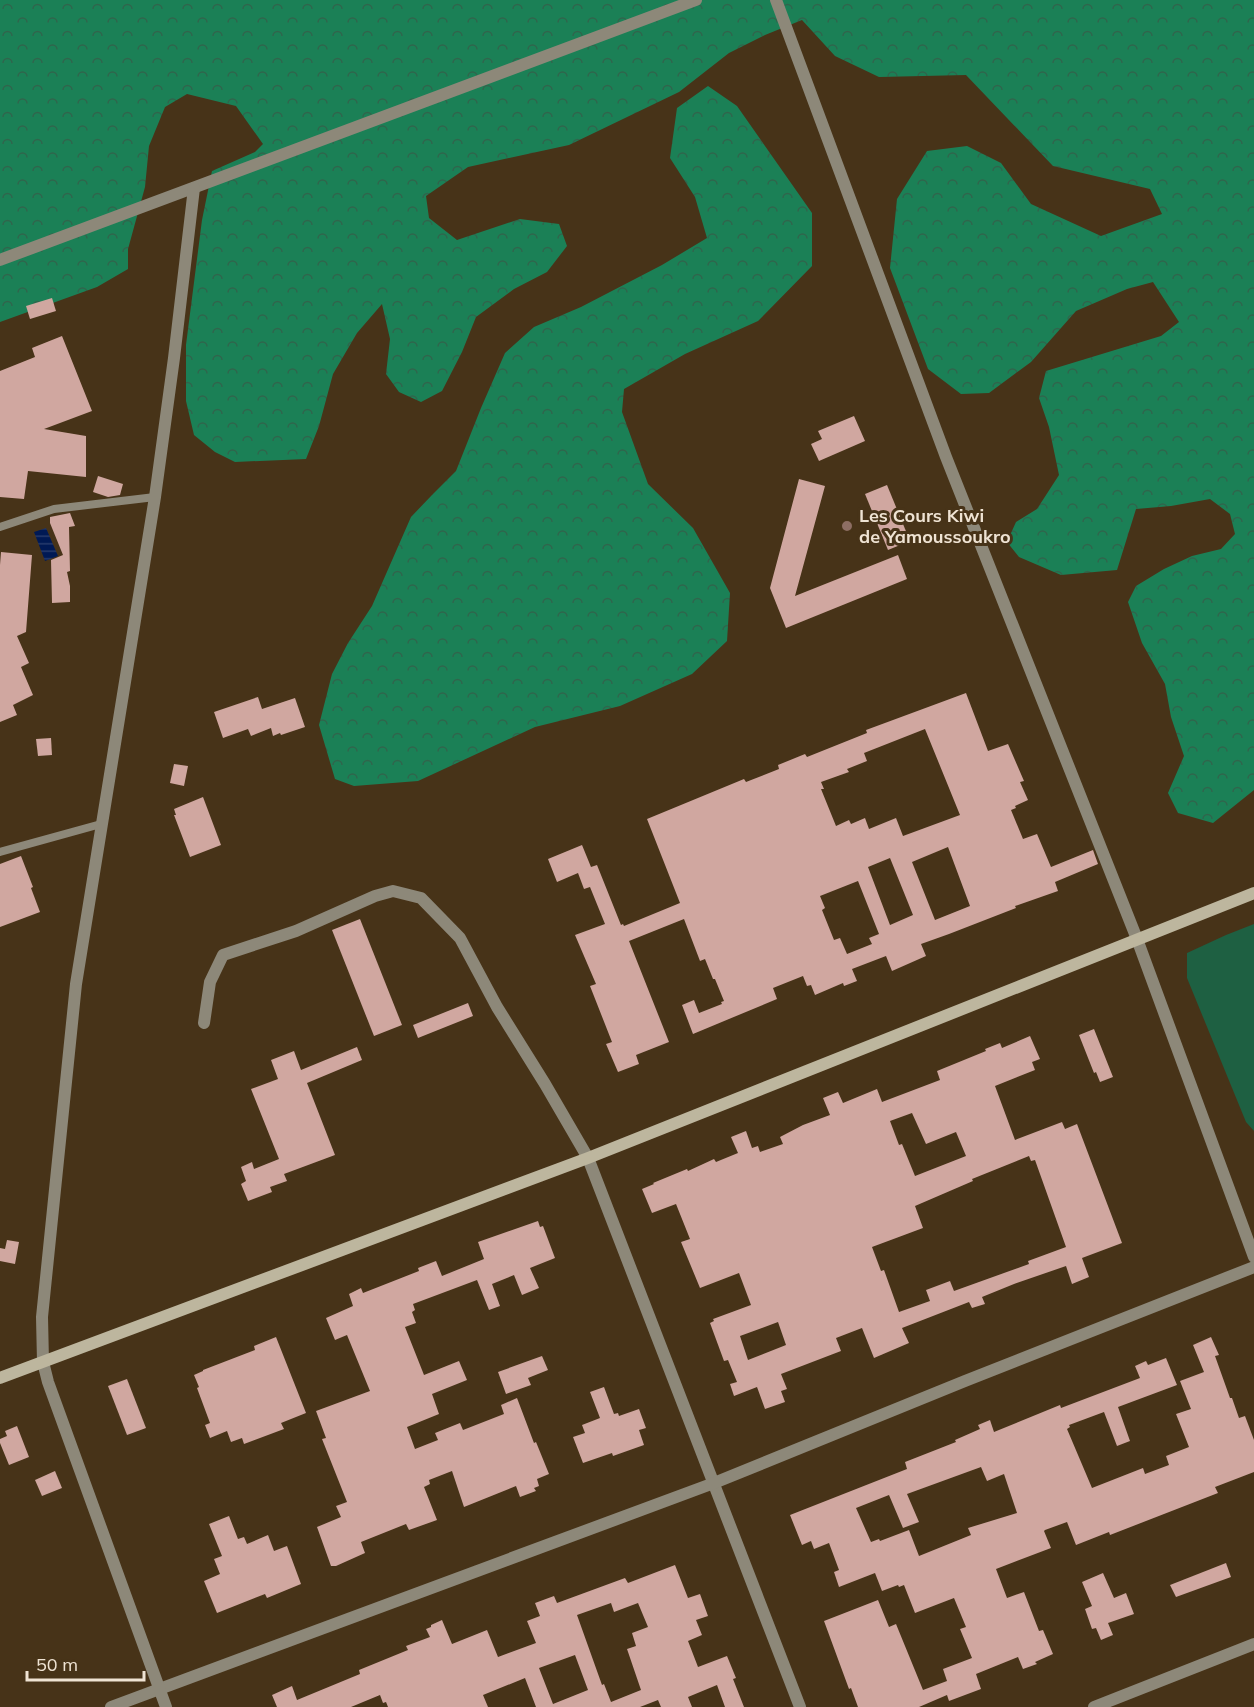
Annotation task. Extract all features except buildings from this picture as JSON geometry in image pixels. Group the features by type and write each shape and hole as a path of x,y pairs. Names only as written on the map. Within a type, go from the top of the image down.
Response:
{"street":[{"path":"0,260 696,0"},
{"path":"776,0 946,457 1137,939 1254,1257"},
{"path":"166,1707 48,1382 43,1362 42,1317 76,984 155,497 194,188"},
{"path":"204,1023 210,982 223,956 296,931 375,896 393,891 421,898 460,938 497,1007 545,1083 588,1158 800,1707"},
{"path":"0,1378 588,1158 1254,893"},
{"path":"111,1707 714,1483 1254,1267"},
{"path":"1094,1707 1254,1644"}],"lane":[{"path":"0,527 54,509 155,497"},
{"path":"0,852 101,824"}],"green space":[{"path":"0,0 1254,0 1254,790 1213,823 1178,813 1168,793 1184,756 1171,717 1165,684 1142,643 1128,602 1136,586 1164,569 1192,556 1221,549 1235,534 1230,514 1210,499 1136,509 1117,570 1061,575 1019,557 1007,542 1016,522 1037,509 1059,475 1049,427 1039,398 1046,371 1161,336 1179,322 1153,282 1127,289 1076,311 1031,362 989,393 961,394 928,369 890,268 897,199 927,151 967,146 1001,163 1031,204 1101,236 1162,214 1150,189 1053,166 966,75 879,77 835,56 802,20 729,53 679,92 569,145 468,167 426,196 429,218 457,240 520,219 559,224 567,246 547,272 514,289 476,317 462,352 442,391 421,402 399,392 386,374 390,339 382,304 357,333 333,374 319,426 306,459 235,462 215,452 194,435 186,401 186,345 202,220 212,171 255,152 263,144 236,106 187,94 165,107 149,146 145,187 128,249 128,269 97,287 0,322"},
{"path":"708,86 737,106 812,213 812,266 758,321 685,354 624,389 622,412 648,484 693,528 730,593 727,641 692,674 620,706 535,727 418,781 354,786 335,779 319,725 332,674 348,643 372,606 411,517 456,471 505,353 534,327 581,307 662,265 707,238 695,197 670,158 677,108"},
{"path":"1254,924 1254,1131 1246,1122 1187,978 1187,953"}],"shaded area":[{"path":"46,528 58,556 45,561 34,532"}],"place":[{"name":"Les Cours Kiwi de Yamoussoukro","path":"847,526"}]}
